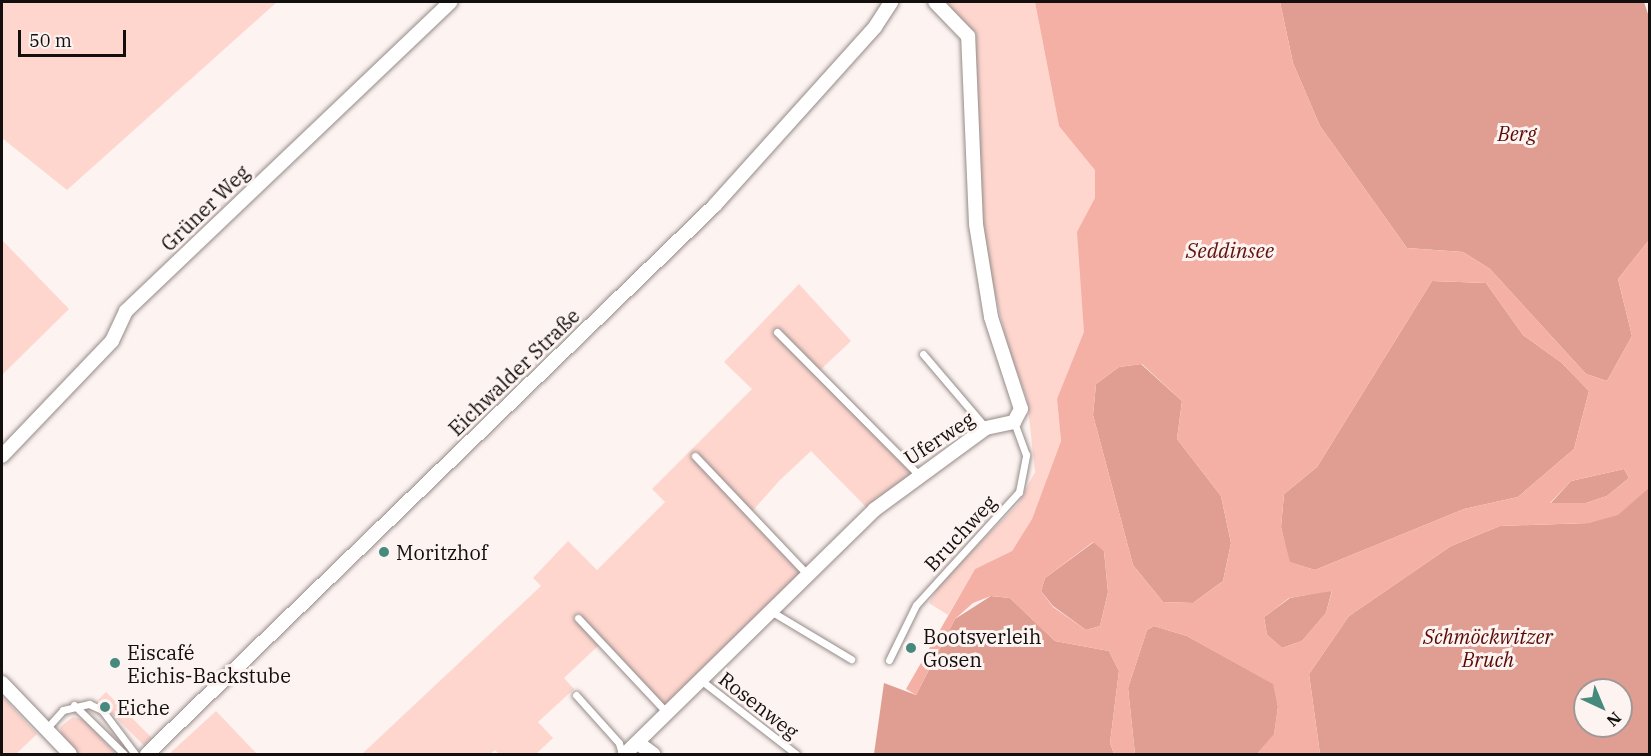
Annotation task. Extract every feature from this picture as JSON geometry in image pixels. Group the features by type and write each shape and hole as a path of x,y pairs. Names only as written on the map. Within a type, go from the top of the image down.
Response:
{"street":[{"name":"Grüner Weg","path":"2,456 112,341 126,311 451,2"},
{"name":"Eichwalder Straße","path":"147,754 714,206 875,27 891,2"},
{"path":"936,2 968,36 972,55 976,224 991,317 1021,409 1014,422"},
{"name":"Uferweg","path":"624,754 918,474 986,428 1014,422"},
{"path":"2,683 70,754"},
{"path":"638,743 653,754"}],"lane":[{"path":"777,332 918,474"},
{"path":"923,354 986,428"},
{"name":"Bruchweg","path":"889,660 916,605 1019,492 1026,455 1014,422"},
{"path":"695,456 810,577"},
{"path":"774,613 851,659"},
{"path":"578,618 668,714"},
{"name":"Rosenweg","path":"702,681 796,754"},
{"path":"576,695 619,743 624,754"},
{"path":"74,705 124,754"},
{"path":"46,729 57,714 74,705 102,710 135,754"}],"shaded area":[{"path":"2,2 277,2 67,190 2,138"},
{"path":"946,2 1035,2 1059,126 1099,170 1111,317 1057,399 1061,441 1032,519 1012,551 975,569 948,615 929,603 939,585 1018,504 1035,472 1027,399 1008,348 979,227 974,36"},
{"path":"2,240 69,309 2,375"},
{"path":"799,284 851,341 816,374 912,473 868,509 811,451 779,481 747,517 805,577 665,711 600,644 564,678 574,689 538,722 553,738 536,754 499,754 495,750 490,754 362,754 541,586 533,578 568,541 597,570 665,502 652,489 752,389 724,362"},
{"path":"106,692 152,738 144,746 98,700"},
{"path":"2,696 37,734 16,754 2,754"},
{"path":"216,711 257,754 169,754"},
{"path":"73,717 85,720 116,754 78,754 61,735 60,727"}],"green space":[{"name":"Berg","path":"1280,2 1644,2 1650,20 1649,240 1618,279 1632,336 1607,381 1586,374 1490,269 1463,252 1407,248 1320,126 1293,63"},
{"path":"1432,281 1486,283 1523,335 1562,363 1589,391 1574,449 1518,497 1464,509 1315,570 1289,562 1281,527 1284,494 1317,467"},
{"path":"1141,364 1182,401 1177,439 1221,496 1231,543 1223,581 1193,603 1163,602 1133,565 1093,415 1096,384 1119,367"},
{"path":"1624,469 1629,478 1607,496 1586,503 1550,504 1571,481"},
{"name":"Schmöckwitzer Bruch","path":"1649,488 1649,754 1320,754 1309,674 1349,616 1451,546 1500,526 1589,523"},
{"path":"1094,542 1104,551 1108,592 1100,626 1086,630 1053,606 1041,591 1045,578"},
{"path":"1332,590 1326,613 1302,641 1282,648 1267,635 1264,617 1290,598"},
{"path":"991,596 1010,598 1055,641 1109,651 1119,671 1110,743 1114,754 874,754 884,683 916,695 955,619"},
{"path":"1154,626 1187,636 1274,684 1278,707 1274,735 1257,754 1135,754 1128,688 1147,630"}],"water":[{"name":"Seddinsee","path":"1035,2 1280,2 1293,63 1320,126 1407,248 1463,252 1490,269 1586,374 1607,381 1632,336 1618,279 1649,240 1649,488 1618,515 1589,523 1500,526 1451,546 1349,616 1309,674 1320,754 1257,754 1274,734 1278,707 1273,684 1187,636 1154,626 1147,630 1128,688 1135,754 1114,754 1110,743 1119,671 1109,651 1055,641 1010,598 991,596 973,603 955,619 916,695 906,689 975,569 1012,551 1032,519 1061,441 1057,399 1084,332 1077,232 1095,198 1095,170 1059,126","holes":["1432,281 1486,283 1523,335 1562,363 1589,391 1574,449 1518,497 1464,509 1315,570 1290,562 1281,527 1284,494 1317,467","1142,364 1182,401 1177,439 1221,496 1231,543 1223,581 1193,603 1163,602 1133,565 1093,415 1096,384 1119,367","1624,469 1629,478 1607,496 1586,503 1550,503 1571,481","1093,542 1104,551 1108,592 1100,626 1086,630 1053,607 1041,591 1045,578","1332,591 1326,613 1302,641 1282,648 1267,635 1264,617 1289,598"]}],"place":[{"name":"Moritzhof","path":"384,552"},
{"name":"Bootsverleih Gosen","path":"911,648"},
{"name":"Eiscafé Eichis-Backstube","path":"115,663"},
{"name":"Eiche","path":"105,707"}]}
